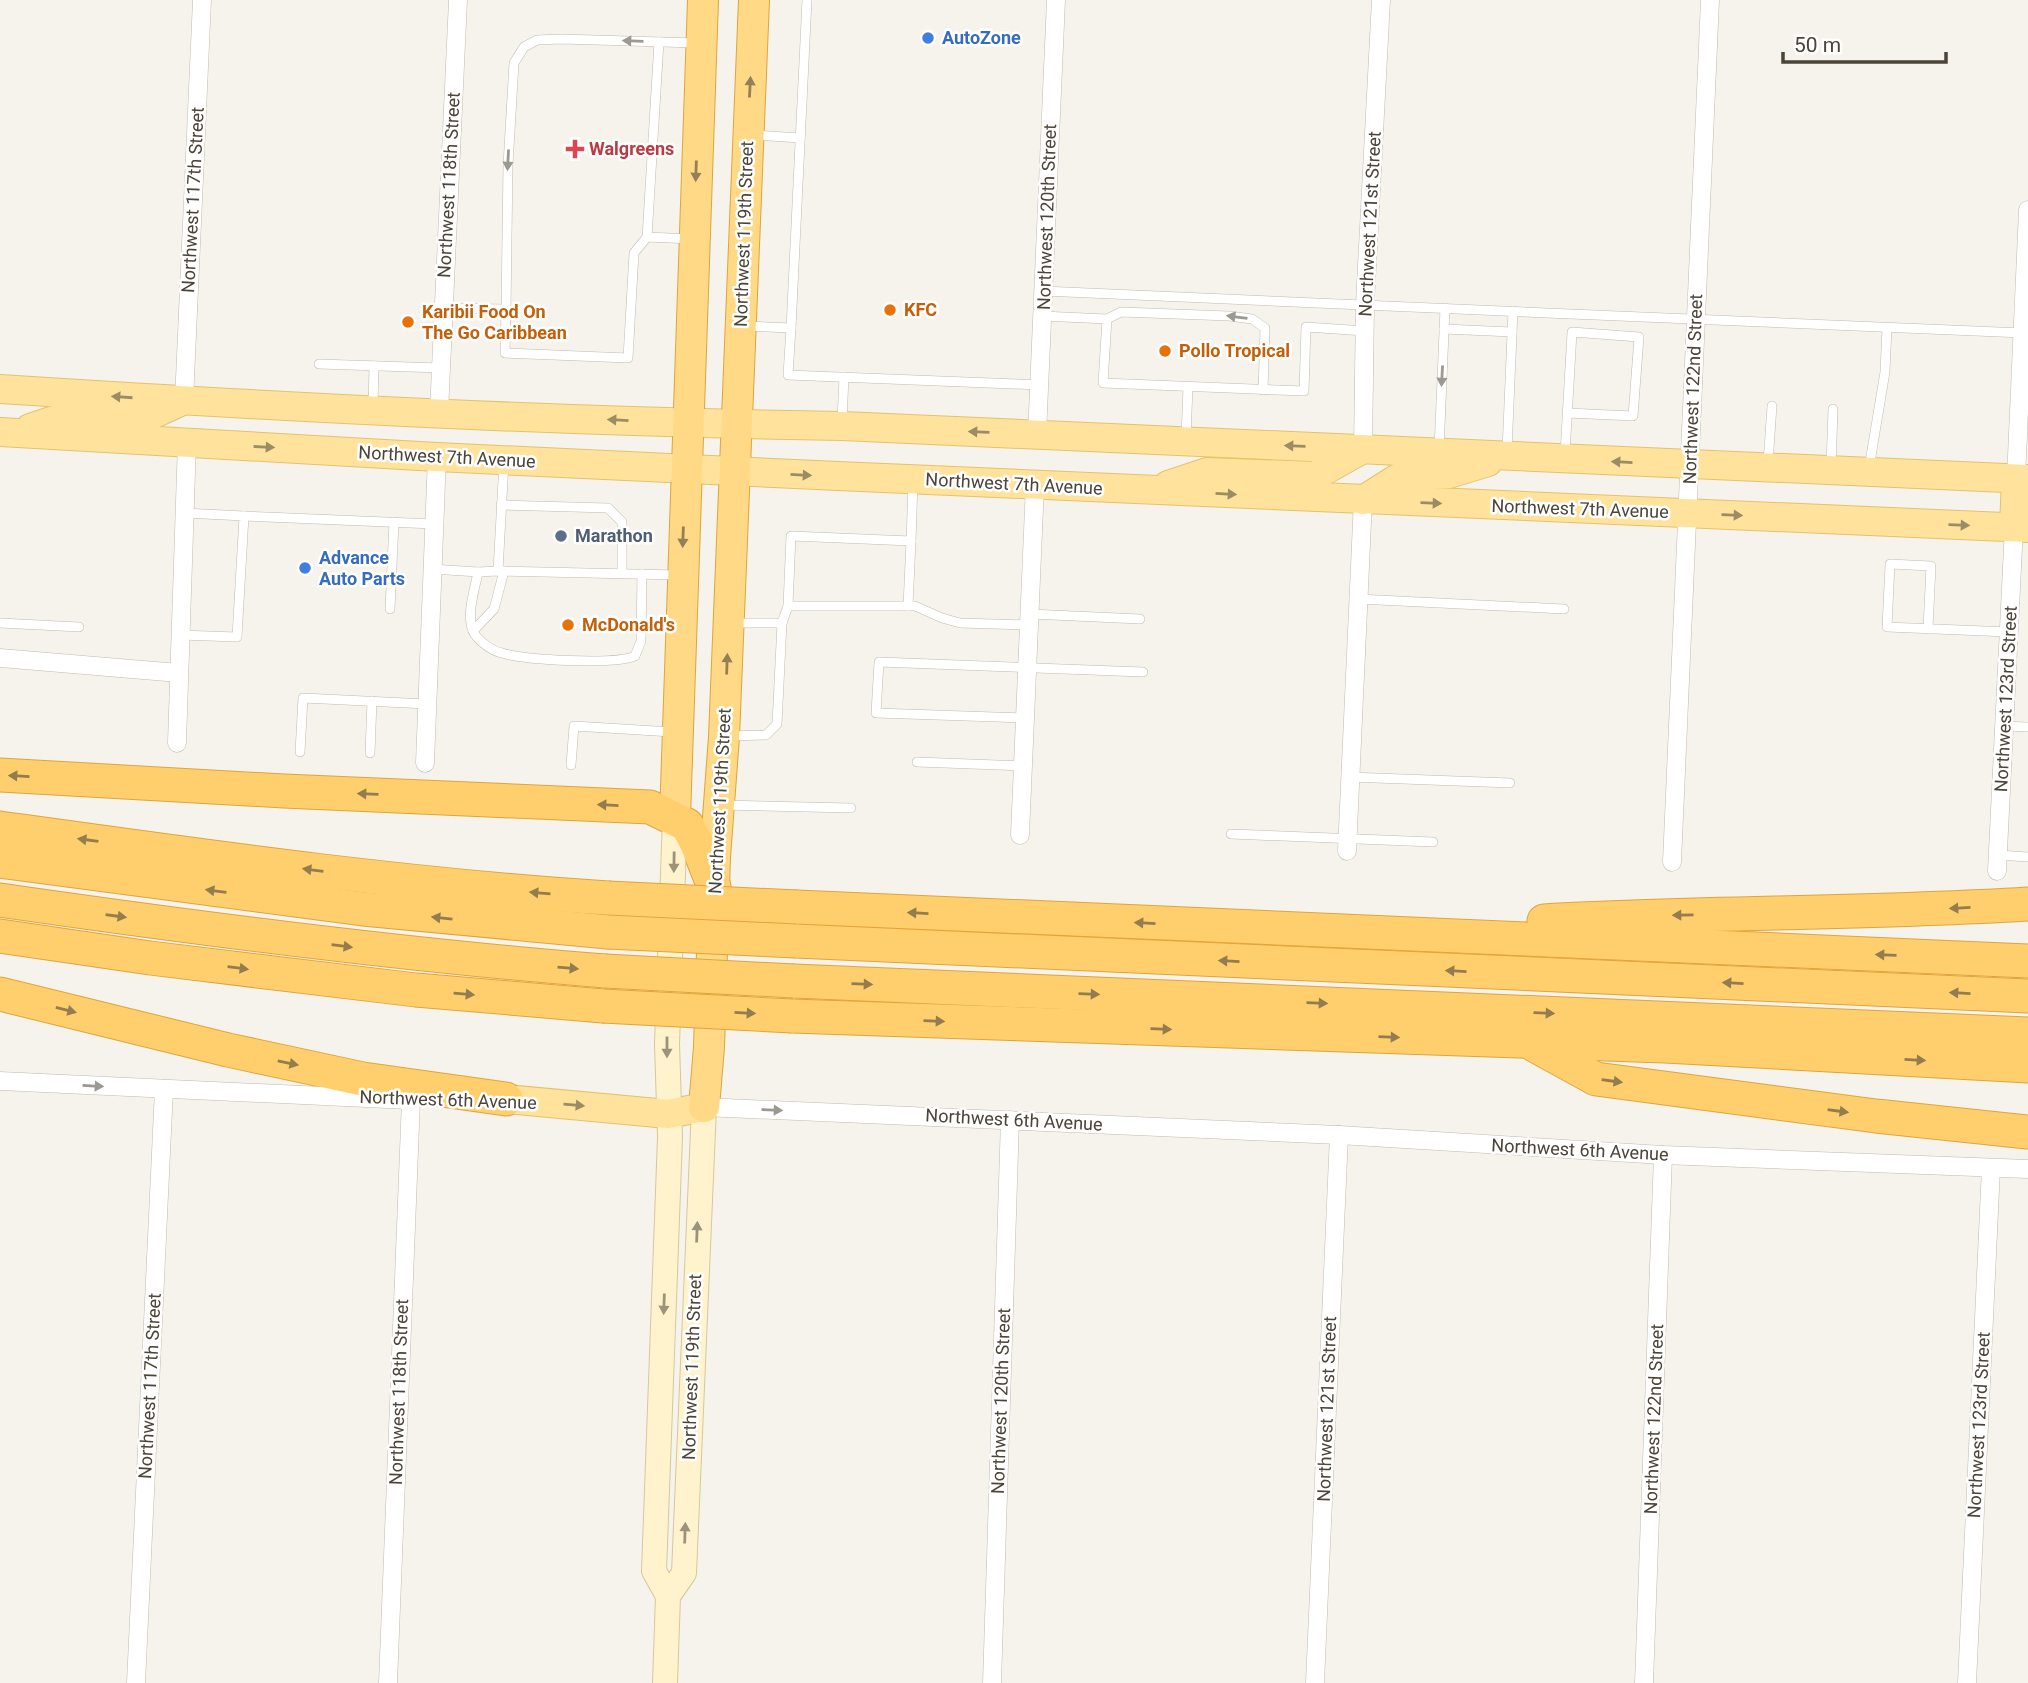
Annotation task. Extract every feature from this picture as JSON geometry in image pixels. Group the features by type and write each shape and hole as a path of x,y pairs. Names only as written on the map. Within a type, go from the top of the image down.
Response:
{"highway":[{"name":"Northwest 119th Street","path":"675,817 703,0"},
{"name":"Northwest 119th Street","path":"704,1107 724,737 754,0"},
{"path":"0,775 650,807 687,825 714,887"},
{"path":"0,828 240,862 403,881 608,898 2028,961"},
{"path":"0,861 376,911 608,932 2028,996"},
{"path":"0,900 385,951 605,971 2028,1034"},
{"path":"1360,932 1643,916 1889,912 2028,904"},
{"path":"0,936 150,958 416,990 603,1006 792,1016 1665,1046 2028,1066"},
{"path":"0,993 228,1050 349,1076 506,1099"},
{"path":"1528,1042 1597,1079 1876,1116 2028,1132"}],"main road":[{"path":"0,389 184,401 735,425 842,426 2022,479 2021,528"},
{"path":"7,433 66,416 145,418 184,401"},
{"path":"187,442 238,420 339,425 373,409"},
{"name":"Northwest 7th Avenue","path":"7,433 504,461 2021,528"},
{"path":"1154,490 1207,472 1315,476 1363,449"},
{"path":"1363,500 1404,474 1449,474 1506,456"},
{"name":"Northwest 119th Street","path":"665,1683 668,1597 654,1571 670,1137 667,1044 675,817"},
{"name":"Northwest 6th Avenue","path":"506,1099 668,1114 704,1107"},
{"name":"Northwest 119th Street","path":"668,1597 684,1573 704,1107"}],"street":[{"name":"Northwest 117th Street","path":"184,401 202,0"},
{"name":"Northwest 118th Street","path":"439,412 458,0"},
{"name":"Northwest 120th Street","path":"1037,435 1056,0"},
{"name":"Northwest 121st Street","path":"1363,449 1365,304 1381,0"},
{"name":"Northwest 122nd Street","path":"1672,862 1710,0"},
{"path":"2022,479 2028,210"},
{"path":"177,743 187,442"},
{"path":"425,763 437,457"},
{"path":"1020,835 1035,485"},
{"path":"1347,845 1363,500"},
{"name":"Northwest 123rd Street","path":"1998,862 2009,632 2021,528"},
{"path":"0,658 179,673"},
{"name":"Northwest 6th Avenue","path":"0,1081 411,1100 506,1099"},
{"name":"Northwest 117th Street","path":"135,1683 164,1089"},
{"name":"Northwest 118th Street","path":"388,1683 411,1100"},
{"name":"Northwest 6th Avenue","path":"704,1107 1339,1135 1664,1155 2028,1169"},
{"name":"Northwest 120th Street","path":"992,1683 1010,1120"},
{"name":"Northwest 121st Street","path":"1315,1683 1339,1135"},
{"name":"Northwest 122nd Street","path":"1644,1683 1664,1155"},
{"name":"Northwest 123rd Street","path":"1967,1683 1991,1168"}],"lane":[{"path":"807,0 788,375 1040,385"},
{"path":"659,41 646,237 634,253 628,358 505,353 508,165 514,62 524,47 537,40 561,38 659,41 701,44"},
{"path":"748,135 800,138"},
{"path":"646,237 693,239"},
{"path":"1043,291 2025,333"},
{"path":"443,307 506,309"},
{"path":"1438,452 1445,308"},
{"path":"1506,456 1513,311"},
{"path":"1042,316 1107,319 1121,312 1138,312 1252,319 1265,328 1264,390"},
{"path":"1107,319 1103,383 1188,387 1304,391 1306,327 1365,331"},
{"path":"740,326 791,328"},
{"path":"1868,473 1881,403 1887,328"},
{"path":"1444,329 1512,331"},
{"path":"1565,459 1572,332 1639,337 1633,416 1568,413"},
{"path":"319,364 441,368"},
{"path":"373,409 374,366"},
{"path":"842,426 844,377"},
{"path":"1186,441 1188,387"},
{"path":"1768,468 1772,407"},
{"path":"1831,471 1833,409"},
{"path":"473,631 494,609 501,571 504,461"},
{"path":"908,606 914,480"},
{"path":"501,505 608,508 622,522 622,573"},
{"path":"184,513 434,524"},
{"path":"180,635 237,637 244,516"},
{"path":"390,609 394,522"},
{"path":"724,737 766,735 777,723 782,623 788,606 791,536 911,541"},
{"path":"1928,629 1931,566 1890,564 1887,627 1928,629 2009,632"},
{"path":"432,569 682,575"},
{"path":"478,572 471,610 473,631 484,643 500,653 598,660 627,659 635,656 640,641 642,574"},
{"path":"1358,599 1564,608"},
{"path":"788,606 915,606 960,623 1140,619"},
{"path":"0,623 79,627"},
{"path":"728,623 782,623"},
{"path":"1025,718 876,713 879,662 1143,672"},
{"path":"300,752 303,698 427,704"},
{"path":"370,753 372,701"},
{"path":"571,765 574,726 677,733"},
{"path":"2004,726 2028,727"},
{"path":"917,762 1023,766"},
{"path":"1349,777 1510,782"},
{"path":"720,805 851,808"},
{"path":"1231,834 1347,845 1433,842"},
{"path":"1998,862 2028,857"}],"place":[{"name":"AutoZone","path":"928,38"},
{"name":"Walgreens","path":"575,149"},
{"name":"KFC","path":"890,310"},
{"name":"Karibii Food On The Go Caribbean","path":"408,322"},
{"name":"Pollo Tropical","path":"1165,351"},
{"name":"Marathon","path":"561,536"},
{"name":"Advance Auto Parts","path":"305,568"},
{"name":"McDonald's","path":"568,625"}]}
